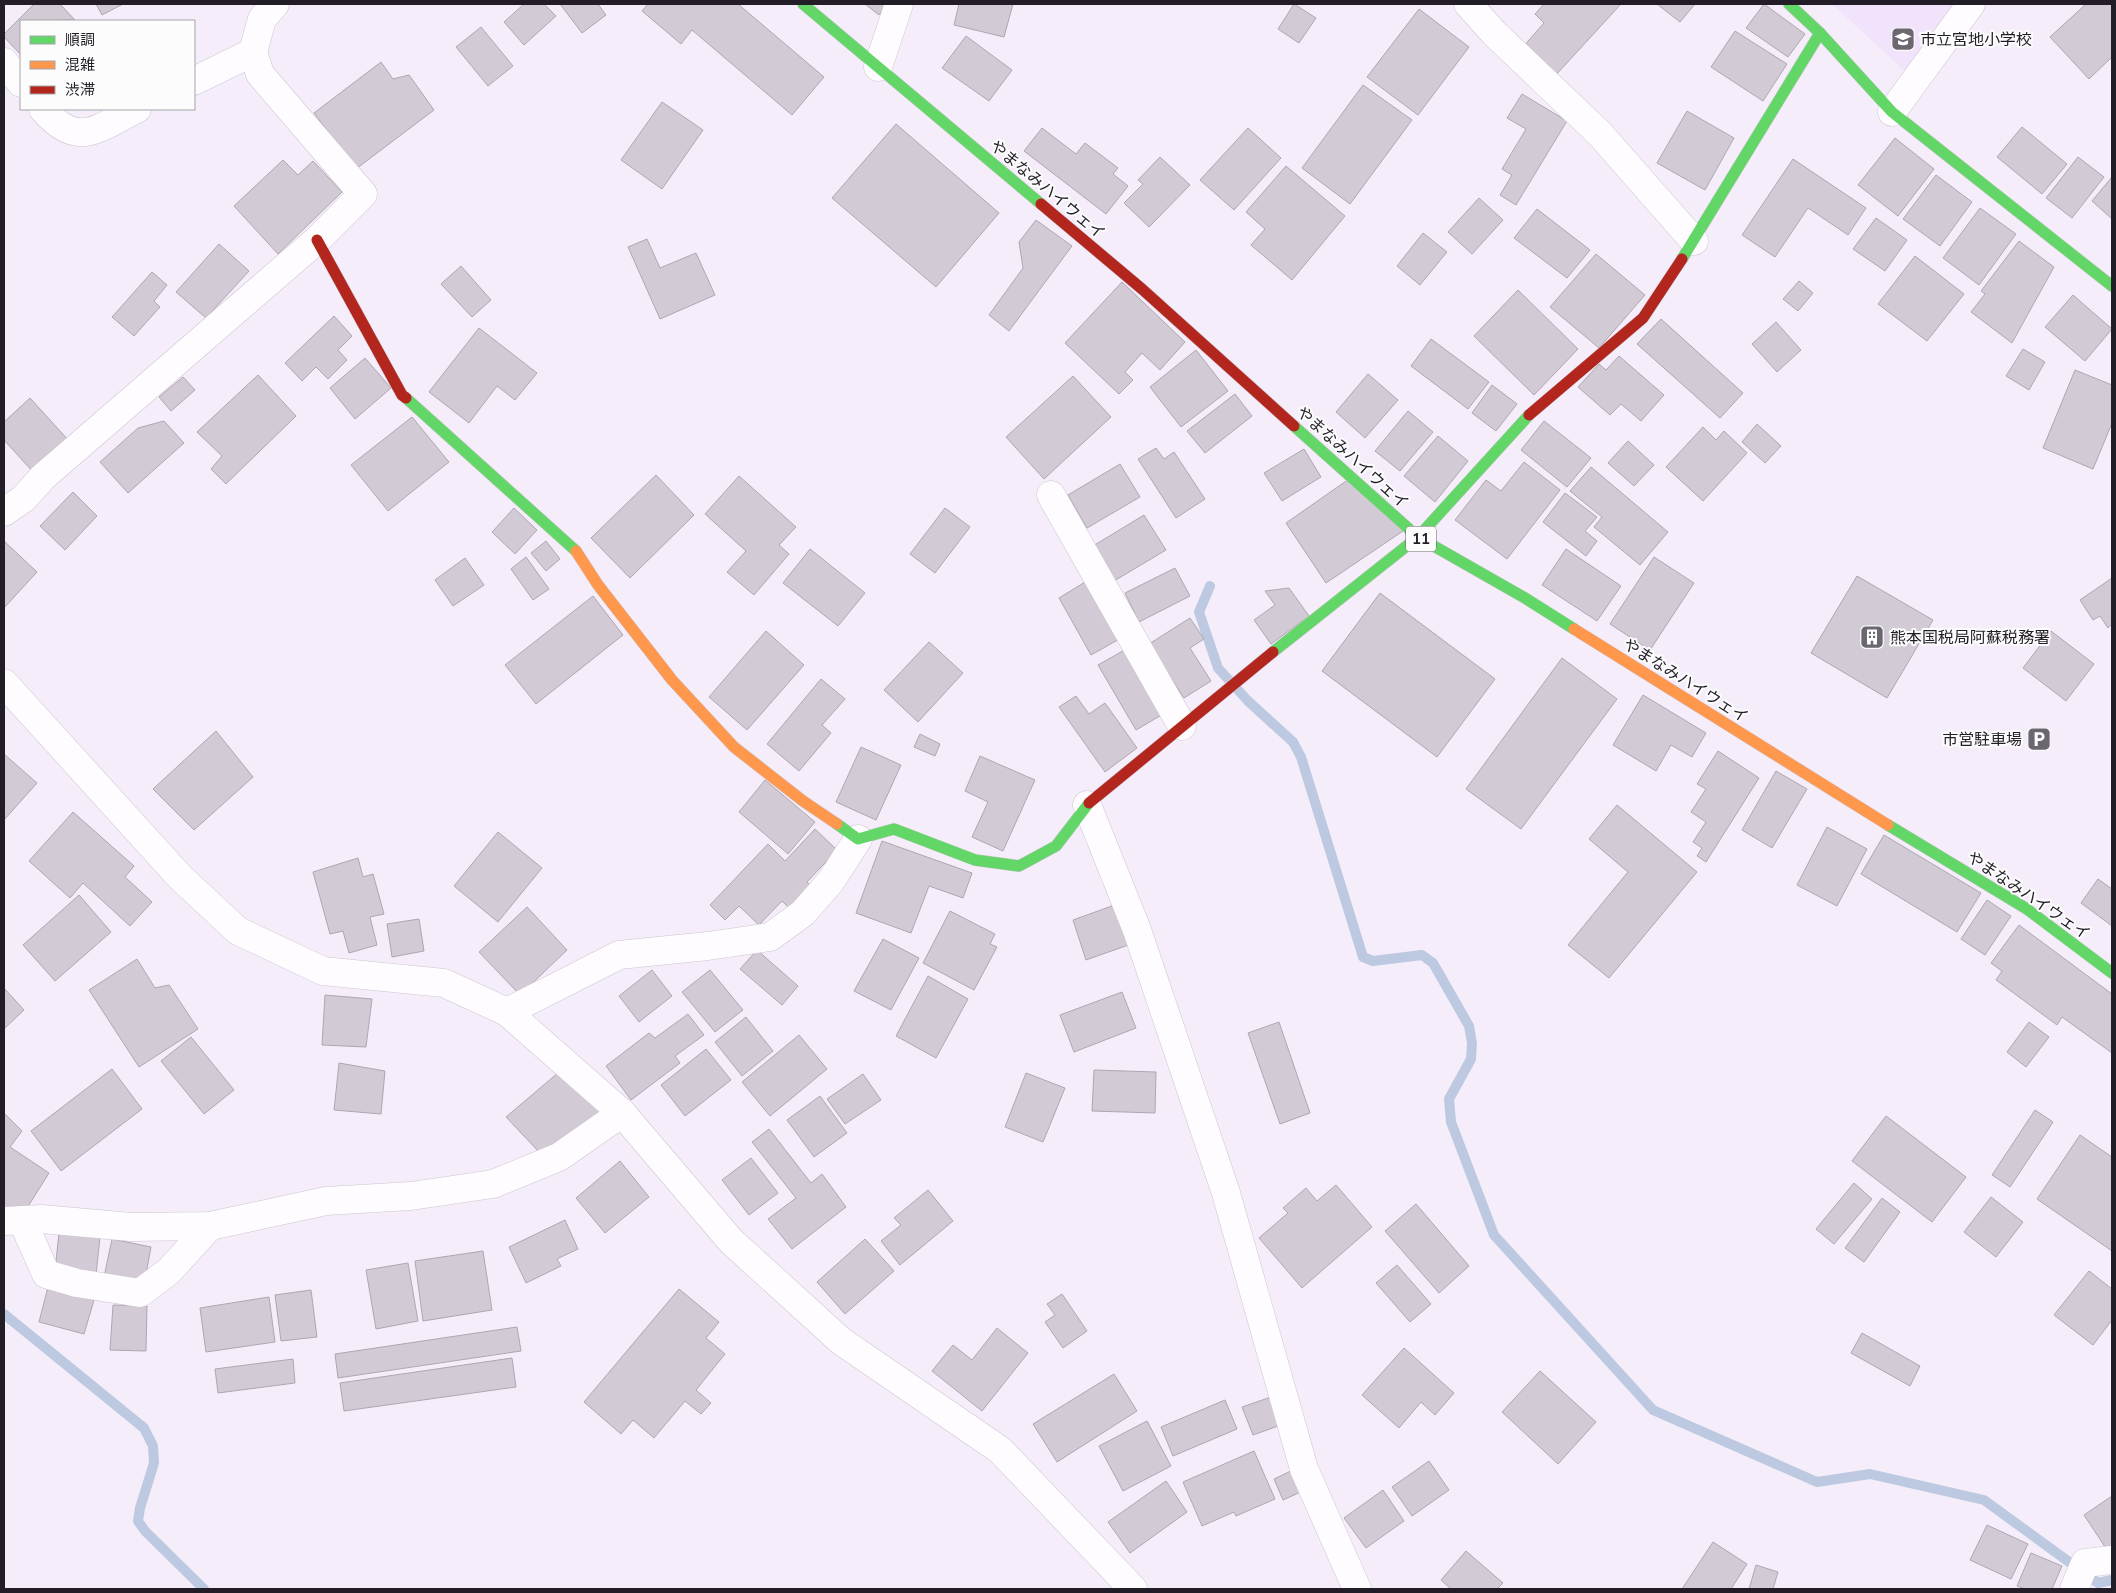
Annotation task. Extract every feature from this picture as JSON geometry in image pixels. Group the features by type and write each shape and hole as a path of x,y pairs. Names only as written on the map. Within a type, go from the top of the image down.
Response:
{"street":[{"path":"4,512 23,499 44,477 317,240 362,194 260,74 253,52 262,19 275,4"},
{"name":"やまなみハイウェイ","path":"803,4 1142,289 1418,537 1525,598 1869,813 2008,897 2112,973"},
{"path":"878,67 899,4"},
{"path":"1468,4 1494,33 1600,134 1694,241"},
{"path":"1789,4 1820,33 1892,112 2112,286"},
{"path":"1892,112 1972,4"},
{"path":"508,1012 619,955 708,946 770,937 804,913 831,881 858,839 894,829 975,860 1019,866 1056,846 1086,805 1418,537 1532,412 1643,318 1694,241 1820,33"},
{"path":"195,81 253,52"},
{"path":"4,62 20,81"},
{"path":"44,110 54,121 70,132 88,133 135,110"},
{"path":"317,240 402,395 574,547 598,585 672,680 734,747 858,839"},
{"path":"1051,495 1182,726"},
{"path":"4,683 180,877 238,931 323,971 444,983 508,1012 622,1113 731,1240 841,1341 1000,1450 1133,1589"},
{"path":"1086,805 1137,930 1226,1192 1304,1469 1357,1589"},
{"path":"210,1226 168,1271 140,1293 77,1283 46,1274 13,1220 42,1219 131,1227 210,1226 326,1201 411,1196 493,1184 559,1157 622,1113"},
{"path":"2074,1589 2085,1563 2112,1560"}],"shaded area":[{"name":"市立宮地小学校","path":"1832,4 1964,4 1907,73"}],"building":[{"path":"34,4 60,4 75,20 20,20 20,54 4,37 4,34"},
{"path":"96,4 123,4 102,15"},
{"path":"524,4 544,4 556,16 524,45 504,22"},
{"path":"560,4 598,4 606,15 582,33"},
{"path":"648,4 738,4 824,77 792,115 692,30 681,44 642,11"},
{"path":"865,4 887,4 879,15"},
{"path":"959,4 1013,4 1004,37 954,25"},
{"path":"1294,4 1316,18 1299,43 1278,29"},
{"path":"1544,4 1621,4 1554,77 1522,48 1544,23 1535,14"},
{"path":"1657,4 1695,4 1680,22"},
{"path":"1764,4 1805,34 1788,57 1746,28"},
{"path":"2086,4 2112,4 2112,57 2089,79 2050,37"},
{"path":"1419,9 1469,47 1418,115 1367,77"},
{"path":"481,27 513,66 488,86 456,47"},
{"path":"1735,31 1787,64 1763,101 1711,67"},
{"path":"966,36 1012,70 989,101 942,68"},
{"path":"381,62 393,79 409,75 434,110 356,169 314,113"},
{"path":"1363,85 1412,120 1350,204 1302,168"},
{"path":"1522,94 1567,121 1516,205 1500,195 1512,175 1502,169 1526,129 1507,118"},
{"path":"662,102 703,130 662,189 621,160"},
{"path":"1687,111 1734,138 1705,190 1657,163"},
{"path":"896,124 999,213 936,287 832,198"},
{"path":"2022,127 2067,164 2042,194 1997,157"},
{"path":"1042,128 1076,154 1085,143 1118,168 1113,174 1128,186 1106,214 1024,151"},
{"path":"1248,128 1281,158 1234,210 1200,180"},
{"path":"1895,138 1934,169 1898,216 1858,185"},
{"path":"1160,157 1190,185 1149,227 1124,203 1143,184 1138,180"},
{"path":"2078,157 2104,177 2072,218 2046,198"},
{"path":"1793,159 1866,208 1848,235 1808,208 1775,257 1742,235"},
{"path":"283,160 298,175 313,161 342,192 278,254 234,206"},
{"path":"1286,166 1345,216 1292,280 1251,245 1265,229 1246,212"},
{"path":"1936,175 1972,202 1940,246 1903,219"},
{"path":"2112,177 2112,219 2092,201"},
{"path":"1479,198 1503,220 1472,254 1448,232"},
{"path":"1980,208 2016,234 1979,285 1943,258"},
{"path":"1537,209 1590,250 1567,278 1514,238"},
{"path":"1876,218 1907,240 1885,271 1853,249"},
{"path":"1036,220 1072,246 1009,331 989,315 1023,268 1019,242"},
{"path":"1423,233 1447,252 1420,285 1397,266"},
{"path":"647,239 660,268 696,253 715,295 660,319 628,247"},
{"path":"2019,241 2054,267 2012,343 1971,312 1985,294 1981,291"},
{"path":"219,244 249,271 206,318 176,292"},
{"path":"1596,254 1645,295 1599,348 1550,307"},
{"path":"1915,256 1964,294 1927,341 1878,304"},
{"path":"461,266 491,300 472,317 441,284"},
{"path":"152,272 167,285 154,301 160,307 134,336 112,317"},
{"path":"1799,281 1813,293 1798,311 1783,299"},
{"path":"1122,282 1185,342 1160,370 1142,353 1125,372 1133,380 1119,394 1065,343"},
{"path":"1518,290 1578,349 1534,395 1474,336"},
{"path":"2073,295 2112,329 2085,361 2045,327"},
{"path":"334,316 352,336 338,350 347,360 328,379 316,367 302,381 285,363"},
{"path":"1661,319 1743,393 1720,418 1637,344"},
{"path":"1776,322 1801,350 1777,372 1752,344"},
{"path":"479,328 537,373 515,400 497,386 469,423 429,392"},
{"path":"1431,339 1489,382 1468,409 1411,366"},
{"path":"2023,349 2045,362 2029,390 2006,376"},
{"path":"1196,350 1228,391 1181,427 1150,387"},
{"path":"1619,356 1664,395 1641,421 1621,404 1610,415 1578,387 1599,364 1606,370"},
{"path":"365,358 391,388 355,419 330,388"},
{"path":"2075,370 2112,385 2112,423 2093,469 2043,448"},
{"path":"1368,374 1398,400 1365,438 1336,412"},
{"path":"258,375 296,416 226,484 211,469 222,456 197,432"},
{"path":"1073,376 1111,417 1044,479 1006,437"},
{"path":"183,377 195,390 171,411 159,397"},
{"path":"1492,385 1517,404 1496,431 1472,413"},
{"path":"1235,394 1252,416 1205,453 1187,431"},
{"path":"30,398 70,442 35,474 4,440 4,422"},
{"path":"1408,411 1433,432 1400,471 1375,451"},
{"path":"412,417 449,462 388,511 351,465"},
{"path":"164,421 184,443 128,493 100,462 138,428"},
{"path":"1544,421 1591,458 1567,487 1521,450"},
{"path":"1757,424 1781,446 1765,463 1742,442"},
{"path":"1703,427 1716,440 1724,431 1747,453 1703,501 1666,467"},
{"path":"1438,436 1468,461 1435,502 1404,476"},
{"path":"1628,441 1654,465 1634,486 1608,463"},
{"path":"1156,448 1164,459 1174,452 1205,499 1176,518 1138,459"},
{"path":"1304,449 1321,477 1282,501 1264,473"},
{"path":"1524,462 1560,490 1507,559 1455,520 1486,480 1501,491"},
{"path":"1120,464 1140,497 1087,528 1068,495"},
{"path":"1591,467 1668,532 1640,565 1594,527 1602,517 1570,491"},
{"path":"656,475 694,515 630,578 591,538"},
{"path":"739,476 796,527 779,545 789,554 754,595 727,572 746,551 705,514"},
{"path":"1349,479 1403,531 1326,583 1286,523"},
{"path":"73,492 97,516 65,550 40,526"},
{"path":"1565,493 1597,517 1585,531 1597,541 1586,556 1543,522"},
{"path":"514,508 537,530 515,554 492,532"},
{"path":"945,508 970,527 935,573 910,554"},
{"path":"1144,515 1166,550 1114,581 1093,546"},
{"path":"4,541 37,572 4,608"},
{"path":"546,541 560,559 546,571 531,553"},
{"path":"810,549 865,593 838,626 783,583"},
{"path":"1566,549 1621,586 1597,621 1542,585"},
{"path":"526,557 549,589 533,600 511,569"},
{"path":"1654,557 1694,583 1650,650 1610,624"},
{"path":"465,558 484,585 453,606 435,580"},
{"path":"1175,568 1190,596 1139,622 1125,593"},
{"name":"熊本国税局阿蘇税務署","path":"1857,576 1933,620 1887,698 1811,653"},
{"path":"2112,578 2112,624 2108,628 2100,616 2093,620 2080,600"},
{"path":"1090,579 1123,637 1091,655 1059,598"},
{"path":"1289,588 1309,616 1271,644 1254,620 1275,605 1265,591"},
{"path":"1380,593 1495,679 1437,757 1322,671"},
{"path":"593,596 623,635 536,704 505,665"},
{"path":"1190,618 1204,639 1190,648 1211,681 1184,698 1149,644"},
{"path":"766,631 804,665 747,730 709,697"},
{"path":"2051,631 2094,664 2066,701 2023,668"},
{"path":"929,642 963,673 918,722 884,690"},
{"path":"1128,648 1165,713 1136,730 1098,665"},
{"path":"1562,658 1617,699 1521,829 1466,789"},
{"path":"821,679 845,699 822,725 831,733 799,771 767,744"},
{"path":"1643,695 1706,733 1692,757 1671,745 1656,771 1613,745"},
{"path":"1076,696 1089,714 1105,703 1137,748 1105,772 1059,707"},
{"path":"216,731 253,777 194,830 153,789"},
{"path":"920,734 940,744 935,756 914,747"},
{"path":"861,747 901,765 876,820 836,802"},
{"path":"1718,751 1759,778 1706,862 1697,856 1702,848 1693,842 1706,822 1691,812 1706,789 1697,784"},
{"path":"4,754 37,783 4,820"},
{"path":"980,756 1035,780 1003,851 972,837 988,802 965,791"},
{"path":"1776,771 1807,789 1772,848 1742,830"},
{"path":"765,780 815,822 788,854 739,812"},
{"path":"1617,805 1697,872 1609,978 1568,945 1628,872 1589,839"},
{"path":"73,812 134,866 125,877 152,902 130,926 83,883 70,898 29,861"},
{"path":"1827,827 1867,849 1837,906 1797,885"},
{"path":"815,829 837,850 807,882 814,889 792,911 782,901 759,925 739,906 725,920 710,905 768,844 785,861"},
{"path":"498,832 542,868 498,922 454,886"},
{"path":"1884,835 1981,893 1957,932 1861,874"},
{"path":"882,841 972,873 963,898 929,886 911,933 856,913"},
{"path":"358,858 363,877 373,874 384,914 370,917 377,945 349,953 343,931 330,934 313,872"},
{"path":"2098,879 2112,889 2112,926 2081,903"},
{"path":"79,895 111,932 55,981 23,945"},
{"path":"1987,900 2011,916 1985,955 1961,939"},
{"path":"1120,903 1134,943 1086,960 1073,920"},
{"path":"527,907 567,950 520,995 479,952"},
{"path":"950,911 995,934 990,944 997,947 974,990 923,963"},
{"path":"419,919 424,951 392,957 387,924"},
{"path":"2019,925 2112,994 2112,1053 2062,1017 2057,1025 1996,980 2002,971 1991,963"},
{"path":"883,939 919,958 891,1010 854,991"},
{"path":"757,950 798,986 782,1005 740,969"},
{"path":"137,959 155,988 169,985 198,1029 139,1067 89,990"},
{"path":"652,970 672,996 639,1022 619,996"},
{"path":"710,970 743,1010 715,1032 682,992"},
{"path":"928,976 968,999 936,1058 896,1036"},
{"path":"4,988 24,1010 4,1029"},
{"path":"1122,992 1136,1028 1074,1052 1060,1015"},
{"path":"325,995 372,999 366,1047 322,1045"},
{"path":"688,1014 704,1035 675,1056 680,1063 631,1100 606,1066 649,1033 655,1038"},
{"path":"746,1017 773,1051 742,1076 715,1042"},
{"path":"1279,1022 1310,1113 1280,1124 1248,1033"},
{"path":"2029,1022 2049,1037 2026,1067 2007,1052"},
{"path":"799,1035 827,1069 770,1116 742,1082"},
{"path":"191,1037 234,1090 204,1114 161,1061"},
{"path":"706,1049 731,1080 685,1116 661,1085"},
{"path":"339,1063 385,1071 381,1114 334,1110"},
{"path":"112,1069 142,1109 61,1171 31,1131"},
{"path":"1094,1070 1156,1072 1155,1113 1092,1111"},
{"path":"559,1072 604,1109 540,1153 506,1117"},
{"path":"1026,1073 1065,1088 1043,1142 1005,1127"},
{"path":"863,1074 881,1100 845,1124 827,1099"},
{"path":"820,1096 847,1133 814,1157 787,1120"},
{"path":"2035,1110 2053,1122 2010,1187 1992,1175"},
{"path":"4,1113 22,1131 10,1147 49,1173 27,1208 4,1211"},
{"path":"1886,1116 1966,1177 1932,1222 1852,1161"},
{"path":"769,1129 811,1183 822,1174 846,1207 792,1249 768,1219 796,1198 752,1142"},
{"path":"2080,1135 2112,1157 2112,1251 2037,1199"},
{"path":"751,1158 778,1193 749,1215 722,1180"},
{"path":"620,1161 649,1197 605,1233 576,1198"},
{"path":"1854,1183 1872,1199 1834,1244 1816,1229"},
{"path":"1336,1185 1372,1227 1302,1288 1259,1238 1288,1213 1283,1208 1306,1188 1317,1201"},
{"path":"928,1190 953,1221 900,1265 881,1241 901,1225 894,1218"},
{"path":"1991,1197 2023,1222 1996,1257 1964,1232"},
{"path":"1882,1198 1900,1212 1864,1262 1845,1248"},
{"path":"1416,1204 1469,1266 1439,1293 1385,1231"},
{"path":"565,1220 578,1249 557,1259 561,1266 526,1283 509,1247"},
{"path":"59,1233 100,1237 96,1275 55,1271"},
{"path":"112,1239 151,1247 144,1285 104,1277"},
{"path":"865,1239 894,1271 845,1314 817,1282"},
{"path":"483,1251 492,1310 423,1321 415,1261"},
{"path":"408,1263 418,1321 376,1329 366,1270"},
{"path":"1397,1265 1431,1304 1410,1322 1376,1283"},
{"path":"2089,1271 2112,1289 2112,1320 2093,1345 2054,1315"},
{"path":"48,1287 94,1300 84,1334 39,1322"},
{"path":"679,1289 719,1322 706,1338 725,1354 696,1390 711,1403 701,1414 685,1401 654,1438 633,1420 621,1434 584,1402"},
{"path":"311,1290 317,1337 281,1341 275,1295"},
{"path":"1062,1294 1087,1331 1063,1348 1045,1322 1055,1315 1047,1304"},
{"path":"269,1297 275,1342 206,1352 200,1308"},
{"path":"113,1305 147,1306 146,1351 110,1350"},
{"path":"517,1327 521,1351 338,1378 335,1354"},
{"path":"997,1328 1028,1353 982,1411 932,1371 953,1345 972,1360"},
{"path":"1862,1333 1920,1366 1910,1386 1851,1353"},
{"path":"1404,1348 1454,1393 1435,1415 1421,1402 1399,1428 1362,1395"},
{"path":"512,1358 516,1387 344,1411 340,1383"},
{"path":"293,1359 295,1383 218,1393 215,1369"},
{"path":"1540,1371 1596,1422 1558,1464 1502,1412"},
{"path":"1114,1374 1137,1411 1057,1462 1033,1424"},
{"path":"1271,1397 1281,1425 1253,1435 1242,1407"},
{"path":"1225,1400 1237,1429 1173,1456 1161,1427"},
{"path":"1147,1421 1171,1466 1123,1491 1099,1446"},
{"path":"1254,1451 1275,1499 1236,1516 1234,1512 1202,1526 1183,1482"},
{"path":"1429,1461 1449,1490 1412,1516 1392,1487"},
{"path":"1295,1469 1305,1490 1283,1500 1274,1479"},
{"path":"1166,1481 1187,1512 1130,1553 1108,1522"},
{"path":"1383,1490 1404,1521 1366,1548 1344,1518"},
{"path":"2112,1496 2112,1551 2109,1553 2084,1515"},
{"path":"1987,1525 2028,1544 2011,1579 1970,1560"},
{"path":"1713,1542 1747,1564 1731,1589 1682,1589"},
{"path":"1466,1551 1503,1583 1497,1589 1451,1589 1441,1580"},
{"path":"2031,1553 2062,1566 2052,1589 2025,1589 2017,1586"},
{"path":"1756,1565 1778,1572 1773,1589 1749,1589"}],"waterway":[{"path":"1210,586 1199,612 1218,668 1248,701 1293,742 1301,757 1363,957 1373,961 1422,955 1433,963 1469,1026 1472,1043 1471,1059 1449,1099 1451,1122 1494,1235 1653,1410 1817,1482 1870,1474 1984,1500 2098,1583 2112,1580"},
{"path":"4,1314 144,1428 153,1446 154,1463 140,1508 138,1521 145,1531 204,1589"}],"traffic: fast":[{"path":"803,4 1041,204"},
{"path":"1789,4 1820,33 1892,112 2112,286"},
{"path":"1682,259 1820,33"},
{"path":"406,398 576,551"},
{"path":"1273,652 1418,537 1529,415"},
{"path":"1294,426 1418,537 1525,598 1574,629"},
{"path":"837,824 858,839 894,829 975,860 1019,866 1056,846 1089,803"},
{"path":"1888,825 2027,909 2112,973"}],"traffic: slow":[{"path":"576,551 598,585 672,680 734,747 803,801 837,824"},
{"path":"1574,629 1888,825"}],"traffic: jam":[{"path":"1041,204 1142,289 1294,426"},
{"path":"317,240 402,395 406,398"},
{"path":"1529,415 1643,318 1682,259"},
{"path":"1089,803 1273,652"}],"place":[{"name":"市立宮地小学校","path":"1903,39"},
{"name":"熊本国税局阿蘇税務署","path":"1872,637"},
{"name":"市営駐車場","path":"2039,739"}]}
